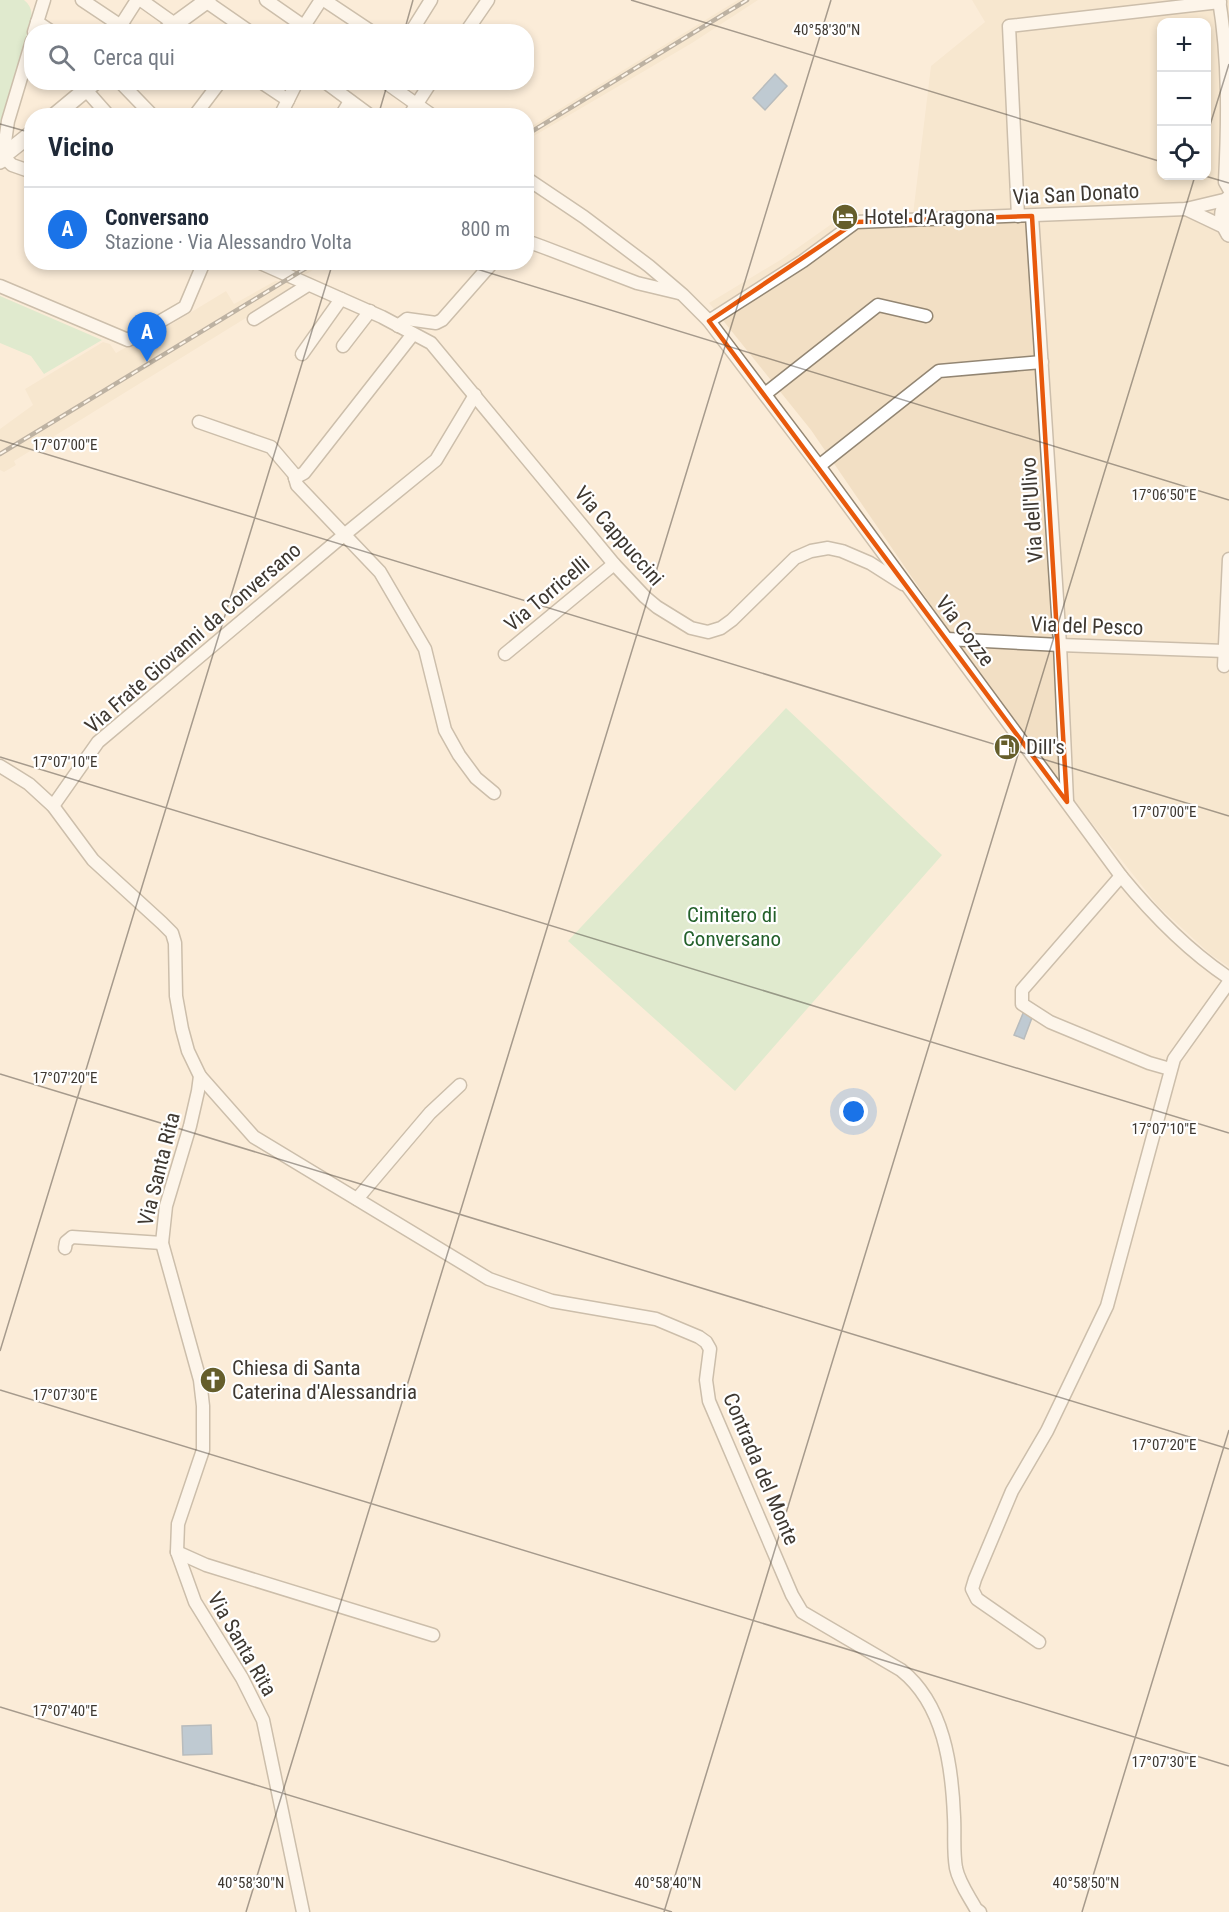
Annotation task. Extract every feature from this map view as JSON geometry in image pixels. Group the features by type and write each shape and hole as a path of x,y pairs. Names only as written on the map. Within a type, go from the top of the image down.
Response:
{"main road":[{"path":"180,24 206,0"},
{"path":"64,108 85,90"},
{"path":"6,155 24,140"},
{"path":"1228,232 1222,222 1222,210 1229,195"}],"street":[{"path":"37,24 44,0"},
{"path":"127,24 139,0 169,24"},
{"path":"206,0 239,24"},
{"path":"266,0 301,24"},
{"path":"310,24 322,0 360,24"},
{"path":"416,24 431,0"},
{"path":"472,24 488,0"},
{"path":"1018,216 1009,26 1219,1 1226,47 1228,88 1225,182 1229,195"},
{"path":"86,4 118,24"},
{"path":"24,68 8,121 6,155 12,165 24,169"},
{"path":"93,90 104,108"},
{"path":"128,90 145,108"},
{"path":"200,108 214,90"},
{"path":"273,90 288,100"},
{"path":"284,108 293,90"},
{"path":"336,90 360,108"},
{"path":"396,90 422,108"},
{"path":"414,108 426,90"},
{"path":"346,108 350,100"},
{"name":"Via Cozze","path":"534,183 584,217 649,266 709,321 819,466 1121,876 1148,908 1188,948 1229,980"},
{"name":"Via San Donato","path":"709,321 803,261 856,222 1186,209 1229,195"},
{"path":"1186,209 1228,232"},
{"name":"Via dell'Ulivo","path":"1032,216 1060,645 1067,802"},
{"path":"534,244 637,283 683,295"},
{"path":"0,286 128,340 185,307 201,270"},
{"path":"398,326 407,319 436,322 442,320 486,270"},
{"name":"Via Cappuccini","path":"276,271 370,311 431,343 614,564 657,608 691,628 708,632 721,628 795,558 811,550 828,548 843,551 870,563 909,588"},
{"path":"254,319 308,285"},
{"path":"302,354 340,299"},
{"path":"765,394 878,305 926,316"},
{"path":"343,346 370,311"},
{"path":"296,478 303,473 413,334"},
{"path":"819,466 939,371 1042,362"},
{"name":"Via Frate Giovanni da Conversano","path":"53,806 98,742 436,460 475,395"},
{"path":"199,422 271,447 280,455 296,478 297,485 380,572 425,650 445,729 459,755 476,778 494,792"},
{"path":"1224,666 1229,559"},
{"name":"Via Torricelli","path":"505,654 614,564"},
{"name":"Via del Pesco","path":"947,639 1225,651"},
{"path":"0,766 29,784 53,806 93,860 172,933 175,943 176,996 188,1051 200,1076 254,1137 357,1199 430,1113 460,1085"},
{"path":"1121,876 1022,990 1022,1004 1050,1022 1149,1063 1170,1069"},
{"path":"1039,1642 977,1599 972,1589 1012,1491 1047,1431 1107,1306 1174,1059 1229,980"},
{"name":"Via Santa Rita","path":"200,1076 190,1126 166,1206 162,1243 200,1380 205,1431 200,1464 178,1524 177,1552 195,1602 242,1678 262,1720 303,1912"},
{"name":"Contrada del Monte","path":"357,1199 466,1266 504,1286 552,1301 656,1319 684,1329 706,1342 710,1349 706,1380 709,1401 792,1595 802,1612 915,1680 933,1714 945,1740 949,1761 956,1869 960,1882 977,1911"},
{"path":"65,1248 66,1242 72,1237 162,1243"},
{"path":"177,1552 206,1564 432,1635"}],"highlighted area":[{"path":"1032,216 1067,802 709,321 856,222"}],"shaded area":[{"path":"738,0 758,0 692,43 534,136 534,125"},
{"path":"972,0 1229,0 1229,967 1210,954 1158,906 1053,774 948,630 811,430 709,303 782,259 840,218 913,214 931,66 985,22"},
{"path":"313,270 289,285 294,288 14,461 16,465 4,472 0,470 0,429 33,405 25,389 103,342 110,344 116,353 159,328 170,325 226,291 234,304 275,281 279,281 289,274 287,272"}],"green space":[{"path":"0,0 24,0 31,9 31,24 24,24 24,48 0,129"},
{"path":"0,296 102,340 44,374 31,356 0,343"},
{"name":"Cimitero di Conversano","path":"786,708 942,855 735,1091 568,941"}],"water":[{"path":"775,74 787,86 765,110 753,98"},
{"path":"1024,1011 1033,1015 1024,1039 1014,1035"},
{"path":"211,1725 212,1754 183,1755 182,1726"}],"railway":[{"path":"534,130 747,0"},
{"path":"0,454 303,270"}],"place":[{"name":"Hotel d'Aragona","path":"845,217"},
{"name":"Conversano","path":"147,362"},
{"name":"Dill's","path":"1007,747"},
{"name":"Chiesa di Santa Caterina d'Alessandria","path":"213,1380"}]}
